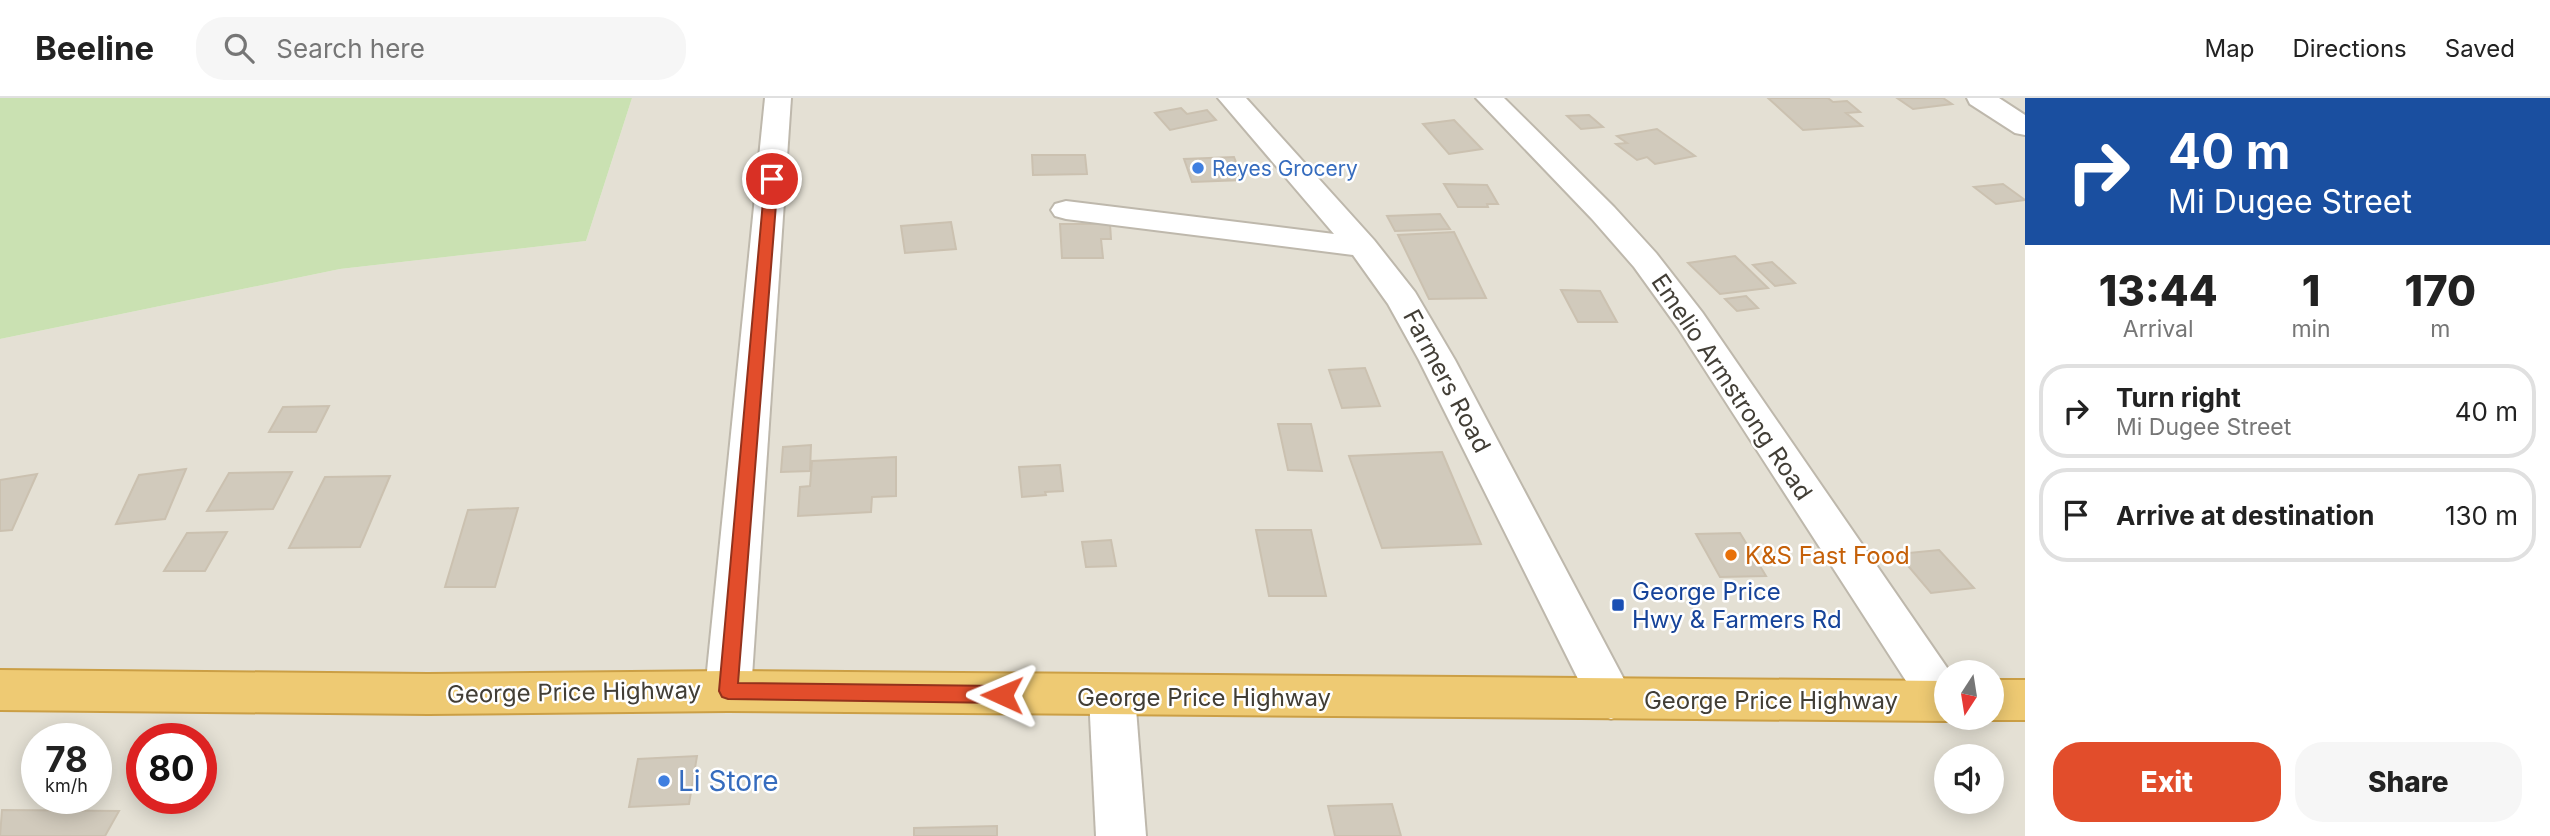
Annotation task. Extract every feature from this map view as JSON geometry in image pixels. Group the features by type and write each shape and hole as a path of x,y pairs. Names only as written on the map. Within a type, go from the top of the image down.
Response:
{"highway":[{"name":"George Price Highway","path":"0,690 428,694 728,691 1934,701"},
{"path":"2004,700 2025,700"}],"street":[{"path":"728,691 778,98"},
{"name":"Farmers Road","path":"1231,98 1363,247 1403,300 1437,360 1611,699"},
{"name":"Emelio Armstrong Road","path":"1489,98 1645,260 1690,320 1934,685"},
{"path":"1980,98 2025,127"},
{"path":"1066,209 1363,247"},
{"path":"1112,696 1121,836"}],"shaded area":[{"path":"632,98 2025,98 2025,836 0,836 0,339 340,269 586,241"}],"green space":[{"path":"0,98 632,98 586,241 340,269 0,339"}],"building":[{"path":"1768,98 1828,98 1833,102 1847,101 1860,112 1846,113 1862,126 1803,130"},
{"path":"1897,98 1943,98 1952,104 1913,109"},
{"path":"1181,108 1187,114 1207,110 1216,120 1170,130 1155,113"},
{"path":"1589,115 1603,127 1581,129 1567,116"},
{"path":"1454,120 1482,149 1449,154 1423,124"},
{"path":"1657,129 1695,156 1655,164 1647,157 1637,160 1616,144 1627,143 1617,136"},
{"path":"1032,155 1085,155 1087,174 1033,175"},
{"path":"1234,157 1243,180 1192,182 1184,159"},
{"path":"1444,184 1487,185 1498,204 1487,204 1488,207 1458,207"},
{"path":"2003,184 2025,200 1996,204 1974,187"},
{"path":"1440,214 1450,229 1395,231 1387,216"},
{"path":"951,222 956,249 905,253 901,226"},
{"path":"1060,224 1110,224 1111,239 1101,239 1103,258 1062,258"},
{"path":"1454,232 1486,298 1429,299 1398,235"},
{"path":"1735,256 1768,288 1720,294 1688,263"},
{"path":"1772,262 1795,283 1775,286 1753,265"},
{"path":"1561,290 1600,291 1617,322 1578,322"},
{"path":"1746,296 1758,308 1737,311 1725,299"},
{"path":"1365,368 1380,406 1342,408 1329,370"},
{"path":"329,406 316,432 269,432 283,407"},
{"path":"1278,424 1311,424 1322,471 1288,470"},
{"path":"811,445 810,471 781,472 783,447"},
{"path":"1442,452 1481,544 1382,548 1349,456"},
{"path":"896,457 896,496 872,497 871,512 798,516 800,487 810,486 812,461"},
{"path":"1060,465 1063,491 1022,497 1019,467"},
{"path":"186,469 165,519 116,524 139,475"},
{"path":"292,472 273,509 207,511 229,473"},
{"path":"37,474 12,530 0,531 0,480"},
{"path":"390,476 360,547 289,548 325,477"},
{"path":"518,508 495,587 445,587 468,510"},
{"path":"1256,530 1311,530 1326,596 1269,596"},
{"path":"227,532 205,571 164,571 187,533"},
{"name":"K&S Fast Food","path":"1740,533 1766,576 1720,577 1696,534"},
{"path":"1111,540 1116,566 1086,567 1082,542"},
{"path":"1939,550 1974,588 1931,593 1898,554"},
{"name":"Li Store","path":"697,756 689,804 629,807 638,759"},
{"path":"1392,804 1401,836 1335,836 1328,806"},
{"path":"2,810 21,810 21,814 112,814 112,811 119,811 105,836 0,836"},
{"path":"997,826 997,836 914,836 914,828"}],"place":[{"name":"Reyes Grocery","path":"1198,168"},
{"name":"K&S Fast Food","path":"1731,555"},
{"name":"George Price Hwy & Farmers Rd","path":"1618,605"},
{"name":"Li Store","path":"664,781"}],"route":[{"path":"772,179 728,691 1002,695"}]}
